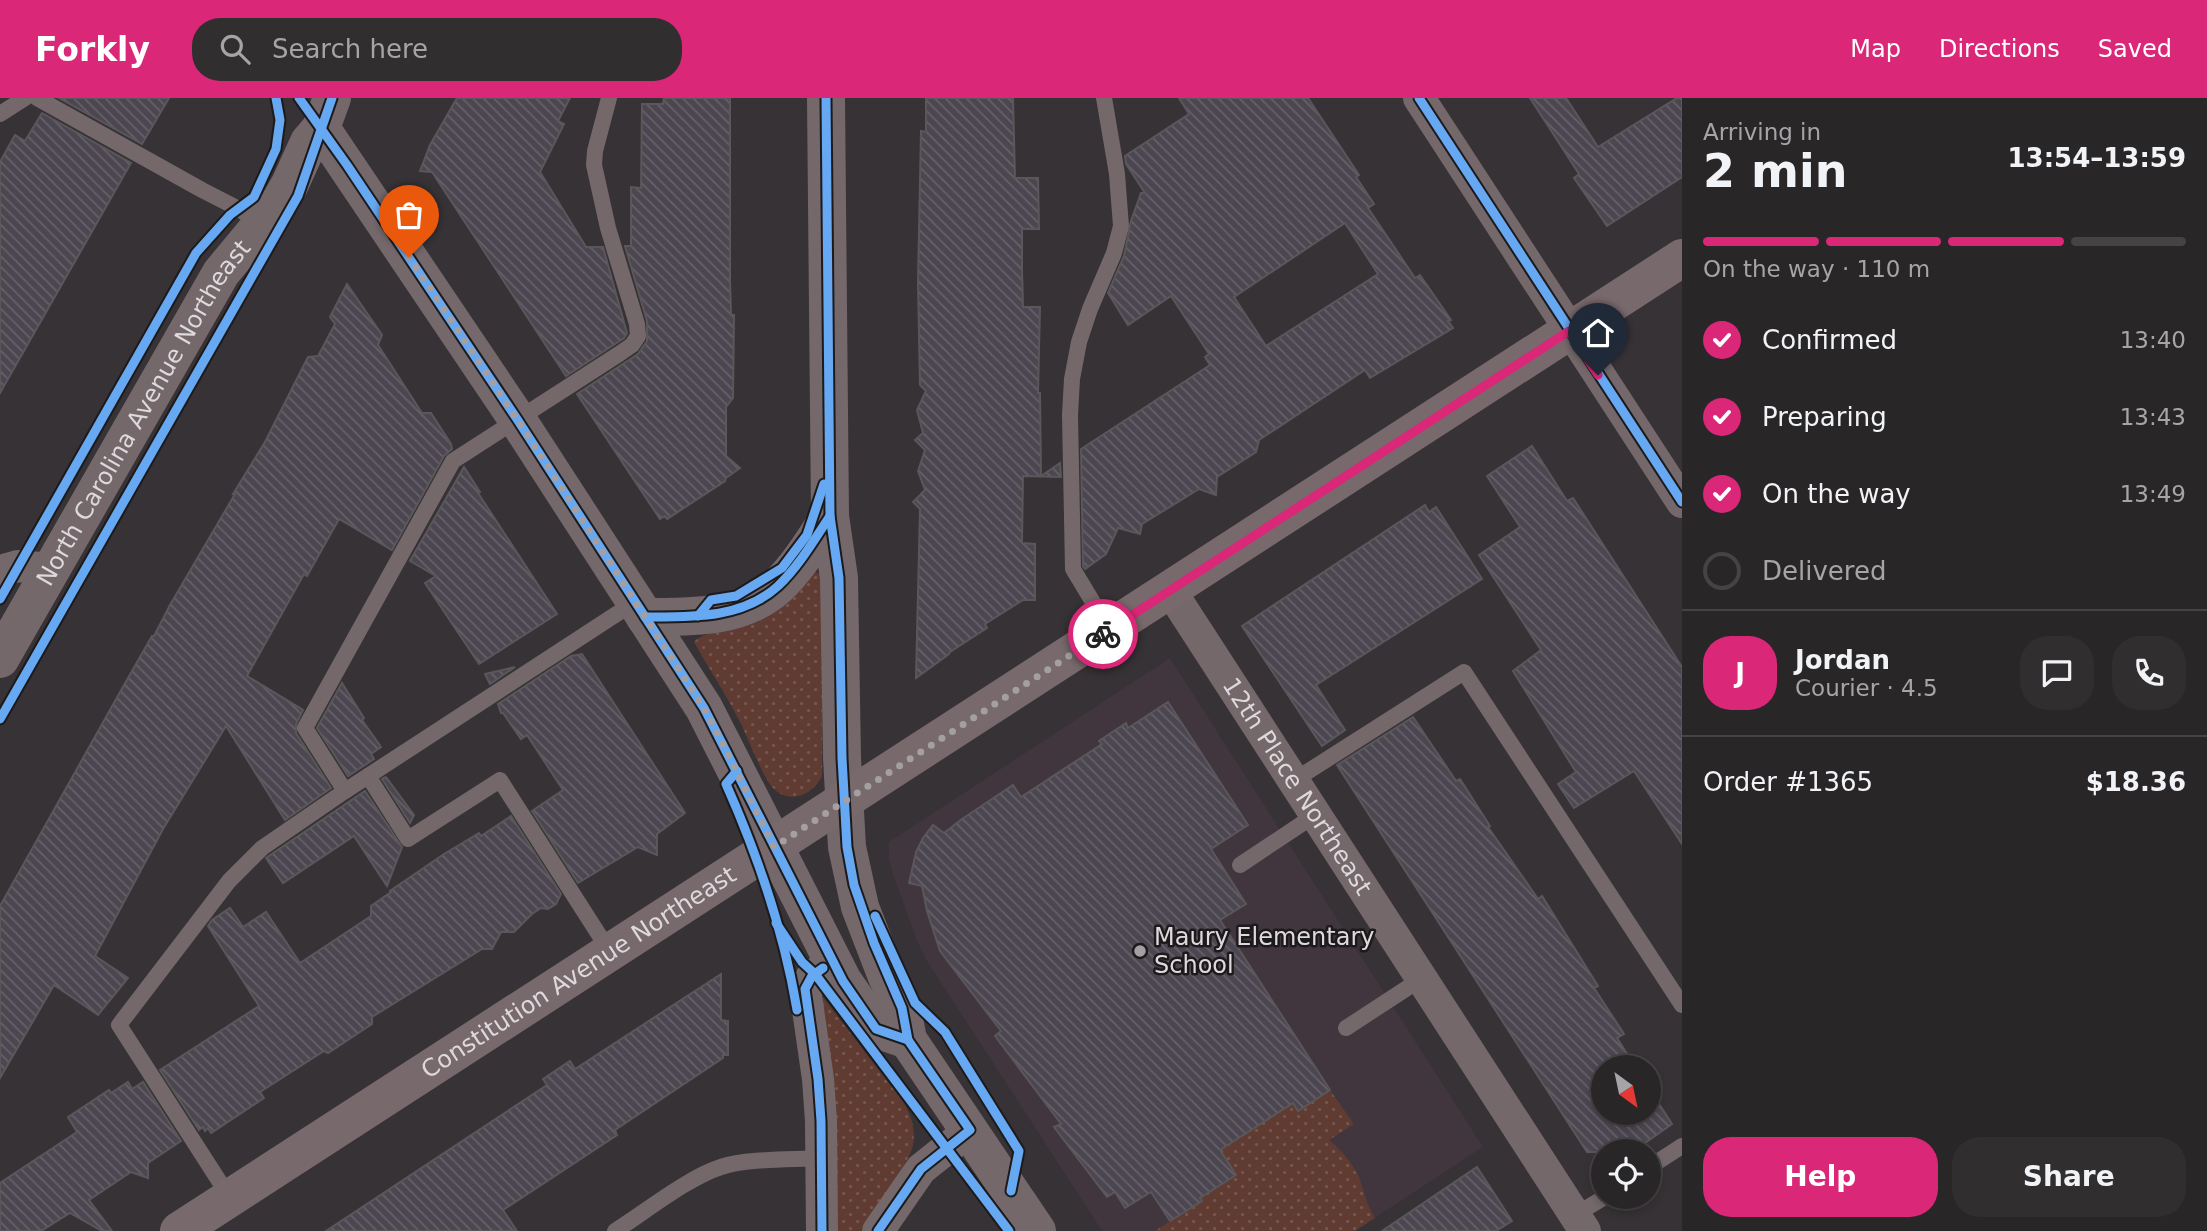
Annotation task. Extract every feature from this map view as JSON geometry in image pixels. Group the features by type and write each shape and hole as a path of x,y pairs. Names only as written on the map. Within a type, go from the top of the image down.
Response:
{"main road":[{"name":"Constitution Avenue Northeast","path":"180,1231 1682,258"}],"street":[{"path":"299,98 327,113 517,419 717,732 843,981 876,1029 908,1040"},
{"path":"826,98 830,516 839,578 846,847 854,885 874,943 902,1008 908,1040 1037,1231"},
{"path":"1419,98 1682,502"},
{"name":"North Carolina Avenue Northeast","path":"0,659 221,273 279,204 309,142 327,113"},
{"path":"640,609 677,617 723,613 754,604 789,574 830,516"},
{"path":"0,571 18,566 51,569"},
{"name":"12th Place Northeast","path":"1170,590 1580,1223"},
{"path":"822,1231 823,1158 818,1079 805,989 815,974 832,962"},
{"path":"878,1231 922,1169 970,1130"}],"lane":[{"path":"0,114 25,98"},
{"path":"37,98 262,224"},
{"path":"345,791 305,728 453,461 619,354 632,345 638,336 637,324 608,228 594,165 609,98"},
{"path":"1104,98 1117,174 1121,226 1114,253 1079,342 1072,379 1070,415 1073,569 1109,629"},
{"path":"230,1198 119,1026 240,869 262,848 368,776 640,609"},
{"path":"1293,781 1464,672 1682,1005"},
{"path":"368,776 408,839 500,779 610,952"},
{"path":"1240,864 1315,815"},
{"path":"1346,1028 1420,979"},
{"path":"1661,1160 1682,1146"},
{"path":"615,1231 694,1180 721,1167 735,1163 823,1158"},
{"path":"1580,1223 1593,1209"}],"shaded area":[{"path":"815,572 822,578 822,776 814,788 795,797 781,794 765,776 735,712 694,642 714,632 764,618"},
{"name":"Maury Elementary School","path":"1170,658 1483,1147 1355,1231 1102,1231 927,961 893,874 889,860 889,842"},
{"path":"822,996 904,1103 913,1128 913,1145 905,1165 861,1231 831,1231"},
{"path":"1330,1090 1354,1124 1329,1140 1345,1156 1358,1175 1375,1218 1355,1231 1155,1231 1236,1175 1220,1150 1293,1103 1298,1110"}],"building":[{"path":"59,98 169,98 142,144"},
{"path":"457,98 570,98 558,121 564,124 540,172 586,247 603,247 627,333 624,338 566,376 432,172 420,171 430,145"},
{"path":"664,98 730,98 730,280 731,315 734,315 733,398 726,407 726,456 740,468 667,519 665,516 660,519 577,394 638,354 647,341 647,321 625,246 631,246 631,187 641,188 642,104 663,104"},
{"path":"926,98 1013,98 1015,178 1038,178 1039,229 1022,229 1022,270 1023,307 1040,307 1038,393 1041,476 1060,463 1061,477 1023,476 1022,543 1035,544 1035,600 1023,600 985,624 987,628 916,678 920,509 913,502 925,490 918,471 925,450 915,440 923,433 917,410 926,391 920,385 918,282 921,131 926,132"},
{"path":"1179,98 1308,98 1359,175 1356,177 1374,204 1368,208 1415,278 1420,275 1451,320 1448,321 1453,328 1370,378 1365,370 1259,440 1256,452 1217,477 1216,495 1199,489 1142,524 1140,534 1118,528 1106,554 1085,569 1081,449 1210,365 1205,357 1209,354 1171,296 1128,325 1108,293 1124,256 1131,221 1141,193 1145,193 1126,164 1125,156 1189,114","holes":["1345,223 1378,274 1266,346 1234,297"]},
{"path":"1530,98 1566,98 1598,147 1677,98 1682,98 1682,177 1607,226 1574,178 1579,174"},
{"path":"42,113 131,163 0,393 0,162 15,135 25,141"},
{"path":"347,284 382,335 378,345 422,413 431,413 452,449 444,456 392,550 339,519 307,576 304,574 247,676 303,710 296,724 296,733 331,788 285,820 226,726 163,829 95,956 128,978 98,1015 54,985 0,1078 0,906 265,442 308,357 318,356 335,324 330,317"},
{"path":"1532,446 1567,501 1573,498 1682,667 1682,844 1634,771 1574,808 1558,784 1576,772 1513,671 1541,650 1479,555 1520,527 1487,476"},
{"path":"464,467 557,614 479,664 425,583 436,576 410,561"},
{"path":"1425,505 1429,512 1436,507 1482,579 1316,685 1345,730 1322,746 1242,626"},
{"path":"582,654 685,813 657,834 657,855 638,847 578,883 532,811 563,790 527,735 521,739 501,713 498,704 571,656"},
{"path":"515,667 490,684 485,674"},
{"path":"342,683 364,718 362,720 381,747 371,754 374,759 348,776 317,728"},
{"path":"1168,702 1248,825 1211,849 1246,904 1220,920 1330,1090 1298,1111 1293,1103 1220,1150 1236,1175 1170,1221 1151,1192 1125,1208 1115,1192 1107,1197 1054,1127 1061,1124 995,1036 1001,1031 940,951 922,886 909,883 916,852 933,825 944,833 1013,785 1021,797 1102,744 1099,741 1126,723 1128,728"},
{"path":"1413,717 1456,781 1460,779 1490,826 1488,827 1538,899 1542,896 1598,986 1594,988 1624,1034 1617,1038 1628,1055 1591,1055 1591,1125 1661,1125 1661,1107 1672,1124 1651,1139 1591,1139 1591,1152 1587,1152 1337,765"},
{"path":"386,777 414,815 410,823 382,779"},
{"path":"365,791 402,847 387,886 354,836 283,883 266,858"},
{"path":"511,816 561,894 556,904 532,914 514,932 501,932 492,949 482,949 372,1017 372,1024 260,1092 264,1098 211,1133 208,1128 205,1131 203,1127 199,1130 160,1070 259,1006 208,926 212,920 230,908 243,927 266,912 300,963 371,916 371,906 390,891 444,854 479,833 481,836"},
{"path":"721,974 721,1020 728,1021 728,1055 723,1055 723,1058 615,1130 617,1135 503,1210 517,1231 326,1231 547,1085 543,1079 570,1061 575,1069"},
{"path":"128,1082 132,1089 143,1082 181,1141 148,1163 148,1178 131,1172 89,1200 112,1231 102,1231 70,1213 41,1231 0,1231 0,1183 77,1132 68,1117 109,1090 111,1093"},
{"path":"1477,1167 1512,1221 1496,1231 1382,1231"}],"cycle path":[{"path":"0,599 196,253 230,215 254,197 276,149 280,120 276,98"},
{"path":"299,98 517,419 704,708 843,981 876,1029 908,1040"},
{"path":"0,719 298,196 332,98"},
{"path":"826,98 830,516 839,578 842,758 847,847 854,885 874,943 902,1008 908,1040 970,1130 921,1169 878,1231"},
{"path":"1419,98 1682,502"},
{"path":"698,616 711,600 736,596 782,568 807,535 824,484"},
{"path":"645,617 715,614 748,605 764,597 793,570 830,516"},
{"path":"737,771 726,784 769,895 797,1010"},
{"path":"875,916 915,1003 945,1032 1019,1151 1011,1191"},
{"path":"776,923 802,962 815,974 1009,1231"},
{"path":"822,1231 821,1121 805,989 812,976 823,968"}],"way so far":[{"path":"409,257 704,708 774,847 1103,634"}],"place":[{"name":"Maury Elementary School","path":"1140,951"}],"route":[{"path":"1103,634 1569,331 1598,375"}]}
